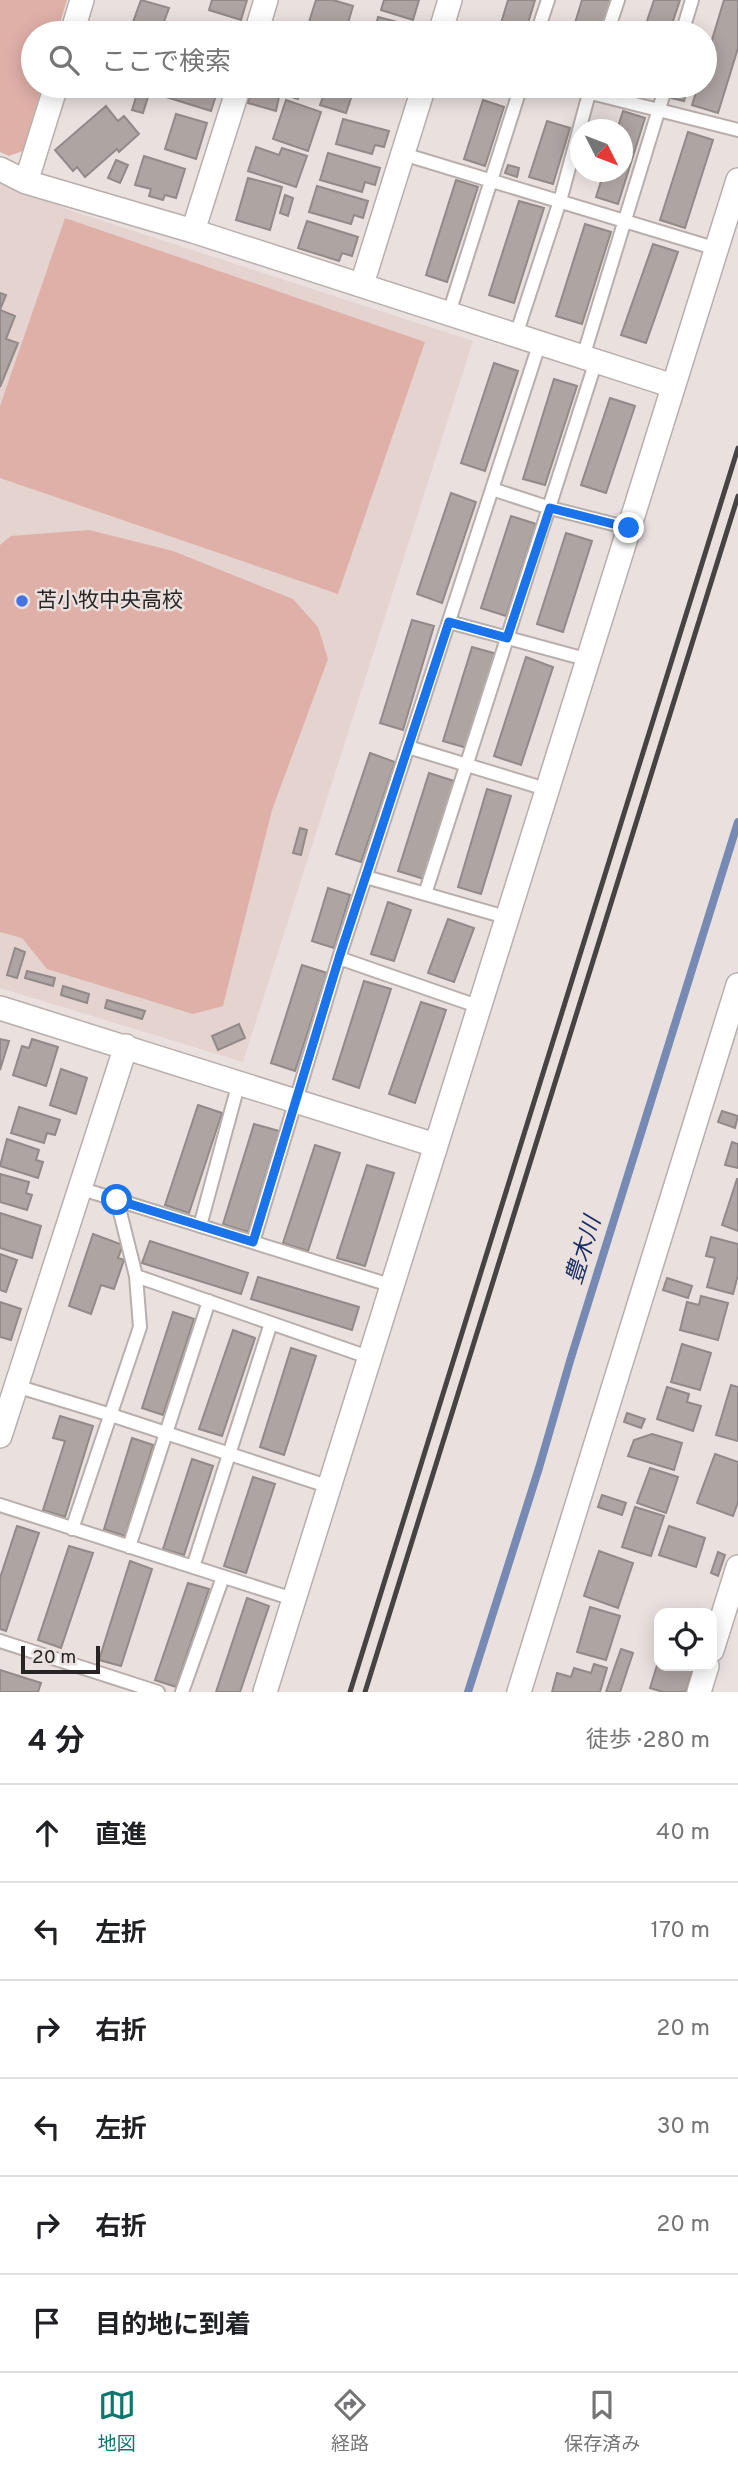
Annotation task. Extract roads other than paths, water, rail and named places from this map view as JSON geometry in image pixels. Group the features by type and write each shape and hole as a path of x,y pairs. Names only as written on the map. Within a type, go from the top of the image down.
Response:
{"street":[{"path":"76,21 82,0"},
{"path":"260,21 266,0"},
{"path":"444,21 450,0"},
{"path":"26,182 51,98"},
{"path":"193,230 235,98"},
{"path":"362,284 420,98"},
{"path":"0,169 26,182 193,230 673,386"},
{"path":"265,1692 738,180"},
{"path":"519,1692 738,985"},
{"path":"0,1008 435,1145"},
{"path":"0,1437 126,1046"},
{"path":"717,1634 738,1567"},
{"path":"699,1692 705,1671"}],"lane":[{"path":"541,21 548,0"},
{"path":"611,21 618,0"},
{"path":"686,21 692,0"},
{"path":"449,313 517,98"},
{"path":"516,335 559,201 588,98"},
{"path":"620,98 738,130"},
{"path":"425,894 550,508 624,221 662,98"},
{"path":"403,154 717,250"},
{"path":"253,1242 339,958 540,342"},
{"path":"492,489 550,508 629,528"},
{"path":"449,622 589,660"},
{"path":"408,747 549,790"},
{"path":"366,877 509,918"},
{"path":"339,958 480,1007"},
{"path":"200,1226 239,1082"},
{"path":"79,1188 393,1286"},
{"path":"72,1529 140,1327 136,1276 117,1200"},
{"path":"136,1276 371,1358"},
{"path":"129,1546 209,1301"},
{"path":"193,1567 271,1323"},
{"path":"16,1386 330,1487"},
{"path":"0,1505 293,1599"},
{"path":"182,1692 223,1577"},
{"path":"0,1642 158,1692"}],"waterway":[{"name":"豊木川","path":"468,1692 738,822"}],"railway":[{"path":"350,1692 738,448"},
{"path":"365,1692 738,496"}],"place":[{"name":"苫小牧中央高校","path":"22,601"}]}
